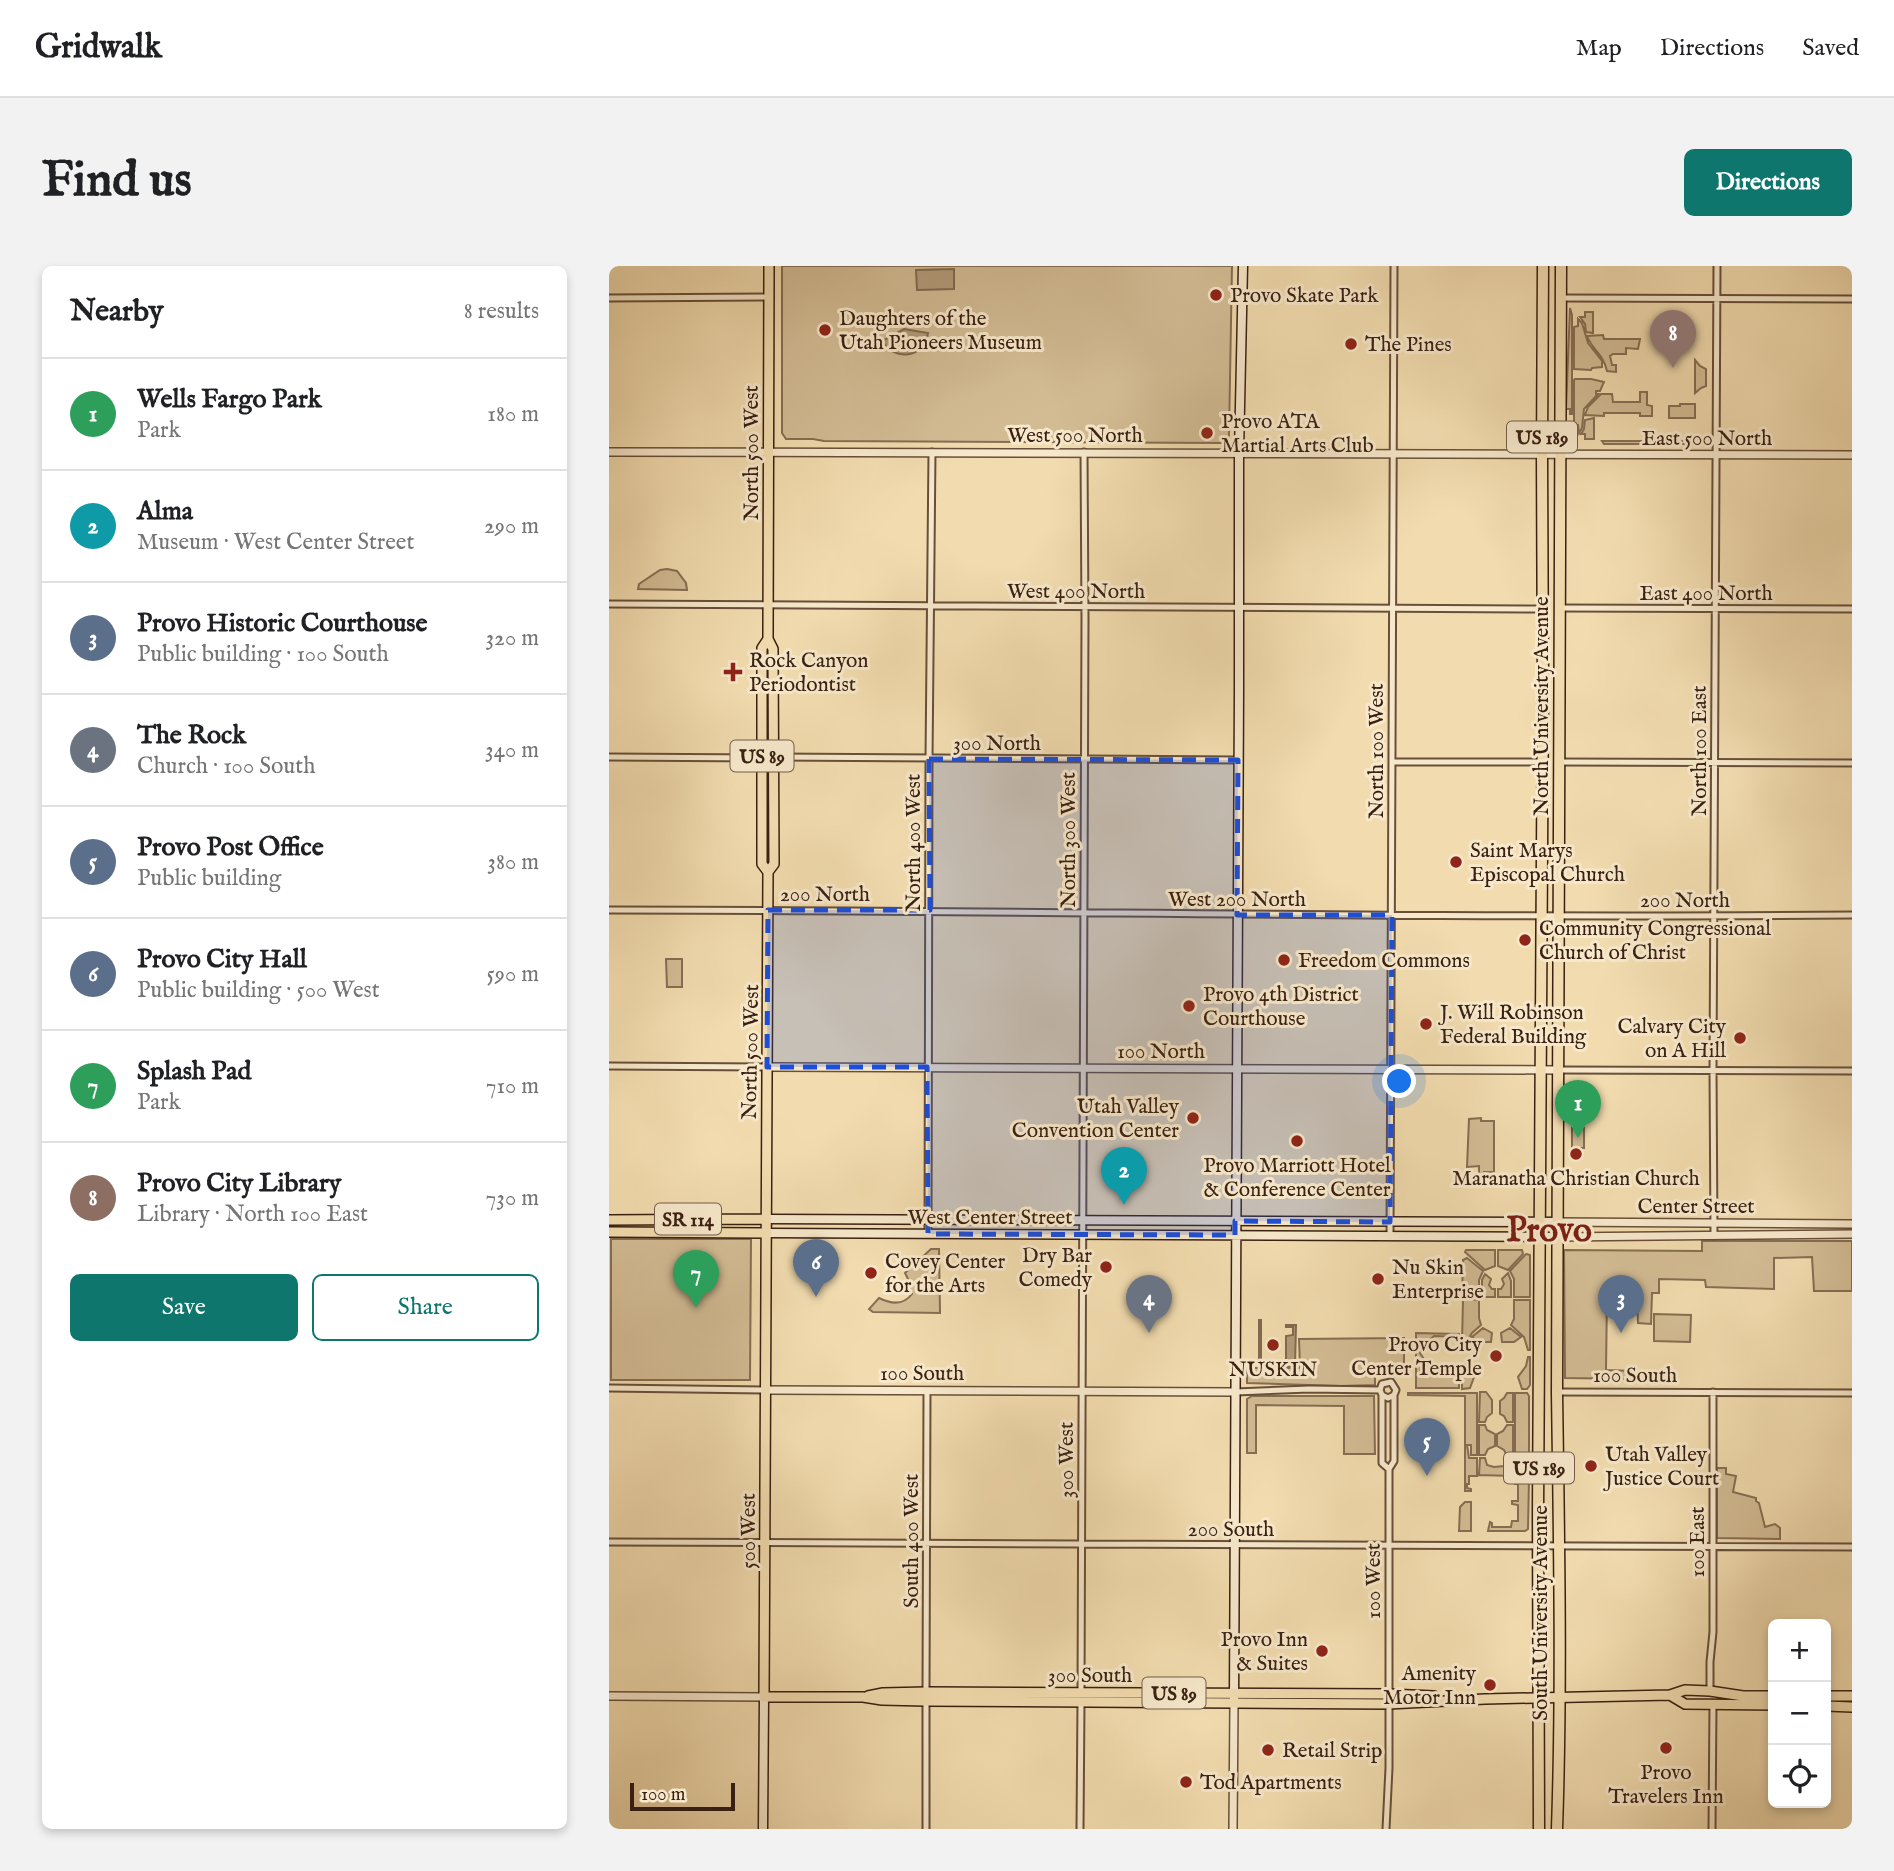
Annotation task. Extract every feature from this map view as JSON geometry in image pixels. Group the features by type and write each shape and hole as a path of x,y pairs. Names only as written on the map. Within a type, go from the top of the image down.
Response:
{"highway":[{"name":"North University Avenue","path":"1540,1230 1543,266"},
{"name":"North University Avenue","path":"1558,1230 1561,266"},
{"name":"South University Avenue","path":"1539,1829 1540,1230"},
{"name":"South University Avenue","path":"1557,1829 1560,1698 1558,1230"}],"main road":[{"name":"North 500 West","path":"767,1233 768,872 774,864 773,649 768,639 769,266"},
{"path":"1234,1698 1239,453 1243,266"},
{"name":"North 500 West","path":"768,639 762,648 762,864 768,872"},
{"name":"West Center Street","path":"609,1220 928,1220 1235,1235 1390,1236 1540,1230"},
{"name":"West Center Street","path":"609,1232 928,1234 1235,1221 1390,1222 1540,1230"},
{"name":"Center Street","path":"1540,1230 1558,1230"},
{"name":"Center Street","path":"1540,1230 1558,1230"},
{"name":"500 West","path":"763,1829 767,1233"},
{"name":"300 South","path":"764,1697 863,1697 883,1693 926,1697 1538,1699 1669,1695 1685,1690 1768,1696"},
{"name":"300 South","path":"1669,1695 1685,1704 1768,1705"},
{"path":"1831,1696 1852,1696"},
{"path":"1831,1706 1852,1707"}],"street":[{"name":"North 100 West","path":"1390,1236 1394,266"},
{"name":"North 100 East","path":"1714,1236 1717,266"},
{"path":"609,298 770,297"},
{"path":"1561,298 1852,299"},
{"name":"West 500 North","path":"609,452 1542,455"},
{"name":"North 400 West","path":"928,1234 932,452"},
{"name":"North 300 West","path":"1082,1228 1084,452"},
{"name":"East 500 North","path":"1542,455 1852,455"},
{"name":"West 400 North","path":"609,604 1543,609"},
{"name":"East 400 North","path":"1559,608 1852,609"},
{"path":"609,757 762,758"},
{"name":"300 North","path":"774,757 1238,760"},
{"path":"1392,762 1541,762"},
{"path":"1560,762 1852,763"},
{"name":"200 North","path":"609,910 1083,912"},
{"name":"West 200 North","path":"1083,912 1392,915"},
{"name":"200 North","path":"1392,915 1852,915"},
{"name":"100 North","path":"609,1066 1852,1071"},
{"name":"Center Street","path":"1558,1230 1714,1223 1852,1224"},
{"name":"300 West","path":"1080,1829 1082,1228"},
{"name":"Center Street","path":"1558,1230 1714,1236 1852,1234"},
{"path":"1391,1382 1395,1387 1394,1395 1394,1461 1389,1469 1382,1463 1382,1384 1391,1382"},
{"name":"100 South","path":"609,1388 1236,1392"},
{"path":"1236,1392 1309,1389 1381,1392 1388,1398 1394,1395"},
{"name":"South 400 West","path":"926,1829 927,1391"},
{"name":"100 South","path":"1557,1392 1852,1393"},
{"name":"100 East","path":"1710,1691 1713,1632 1713,1392"},
{"name":"100 West","path":"1386,1829 1389,1768 1389,1469"},
{"name":"200 South","path":"609,1542 1852,1547"},
{"name":"300 South","path":"609,1696 764,1697"},
{"path":"1233,1829 1234,1698"},
{"path":"1712,1829 1713,1704"}],"highlighted area":[{"path":"929,759 1238,760 1237,915 1392,915 1390,1222 1235,1221 1235,1235 928,1234 927,1067 767,1067 768,910 930,910"}],"shaded area":[{"path":"782,266 1232,266 1228,440 1223,443 786,439 782,433"},
{"path":"954,269 954,289 917,290 916,270"},
{"path":"1570,308 1572,414 1570,409 1566,409"},
{"path":"1585,312 1593,312 1593,333 1586,332 1580,317 1585,317"},
{"path":"1578,319 1582,323 1588,343 1602,361 1602,367 1591,370 1574,369 1574,327 1578,326"},
{"path":"904,329 928,333 921,348 915,352 894,352 882,341"},
{"path":"1603,335 1604,339 1640,339 1638,349 1626,348 1626,354 1610,356 1612,365 1616,365 1616,372 1607,371 1587,336"},
{"path":"1695,360 1706,369 1706,386 1695,393"},
{"path":"1575,379 1604,382 1600,391 1596,391 1598,394 1584,409 1579,433 1578,425 1574,425"},
{"path":"1640,392 1647,392 1647,405 1652,406 1652,416 1640,416 1640,413 1585,415 1588,407 1601,394 1612,394 1613,402 1640,402"},
{"path":"1695,404 1695,418 1669,418 1669,406"},
{"path":"1594,418 1594,439 1585,439 1585,434 1581,434 1585,420"},
{"path":"1602,441 1702,441 1702,444 1604,444"},
{"path":"660,570 677,571 686,583 687,590 638,589 639,584"},
{"path":"666,959 682,959 682,987 667,987"},
{"path":"1481,1118 1481,1121 1494,1121 1494,1172 1484,1172 1484,1177 1479,1177 1479,1166 1467,1167 1469,1119"},
{"path":"1572,1128 1584,1128 1584,1148 1572,1148"},
{"path":"611,1239 751,1239 750,1380 611,1380"},
{"path":"1702,1241 1852,1241 1852,1291 1814,1291 1812,1257 1774,1258 1774,1289 1706,1287 1705,1280 1659,1279 1659,1293 1652,1293 1651,1324 1638,1323 1637,1296 1607,1296 1606,1370 1633,1371 1633,1379 1565,1378 1564,1250 1702,1251"},
{"path":"931,1249 939,1249 940,1313 873,1312 869,1309 879,1298 888,1302 905,1301 912,1294 905,1287 908,1279 905,1273"},
{"path":"1495,1250 1495,1266 1485,1270 1465,1252"},
{"path":"1498,1250 1522,1250 1523,1254 1508,1270 1498,1266"},
{"path":"1526,1254 1530,1255 1530,1297 1514,1297 1514,1279 1510,1271"},
{"path":"1467,1258 1483,1271 1479,1280 1479,1297 1462,1297 1463,1260"},
{"path":"1508,1273 1511,1297 1498,1297 1498,1289 1504,1284 1502,1279"},
{"path":"1485,1274 1491,1279 1489,1285 1495,1289 1495,1297 1482,1297 1482,1280"},
{"path":"1463,1299 1479,1300 1481,1325 1466,1343 1462,1343"},
{"path":"1514,1300 1530,1300 1530,1350 1524,1337 1511,1325 1514,1319"},
{"path":"1654,1314 1691,1315 1690,1342 1654,1341"},
{"path":"1259,1320 1261,1363 1286,1363 1286,1336 1293,1335 1293,1327 1286,1325 1296,1325 1295,1367 1259,1367"},
{"path":"1483,1328 1492,1333 1491,1342 1479,1342 1472,1337"},
{"path":"1510,1328 1521,1337 1514,1342 1502,1342 1501,1333"},
{"path":"1416,1333 1459,1334 1459,1337 1434,1336 1426,1343 1420,1353 1429,1367 1420,1368 1420,1372 1428,1373 1431,1368 1434,1371 1459,1370 1459,1388 1416,1388"},
{"path":"1404,1338 1404,1375 1375,1374 1375,1385 1247,1383 1247,1368 1300,1368 1299,1339"},
{"path":"1528,1357 1530,1385 1527,1389 1522,1389 1518,1377 1526,1366"},
{"path":"1462,1364 1466,1364 1474,1377 1470,1388 1462,1389"},
{"path":"1480,1392 1486,1392 1492,1400 1492,1413 1485,1422 1479,1422"},
{"path":"1408,1393 1477,1393 1477,1455 1471,1455 1471,1445 1467,1445 1469,1458 1477,1458 1477,1476 1469,1476 1467,1484 1471,1491 1465,1491 1465,1396"},
{"path":"1507,1393 1513,1393 1513,1422 1507,1422 1500,1414 1500,1401"},
{"path":"1515,1393 1527,1393 1529,1396 1529,1456 1515,1455"},
{"path":"1252,1396 1374,1396 1375,1454 1344,1454 1344,1406 1256,1405 1256,1453 1247,1453 1247,1399"},
{"path":"1479,1425 1485,1425 1487,1430 1495,1434 1495,1446 1488,1449 1485,1455 1479,1455"},
{"path":"1507,1425 1513,1425 1513,1455 1507,1456 1504,1450 1497,1446 1497,1434"},
{"path":"1480,1458 1485,1458 1487,1465 1494,1467 1504,1466 1507,1458 1512,1458 1512,1476 1479,1475"},
{"path":"1515,1459 1529,1459 1529,1476 1515,1476"},
{"path":"1717,1468 1726,1468 1726,1474 1736,1476 1733,1492 1756,1498 1765,1527 1775,1524 1780,1528 1780,1539 1717,1538"},
{"path":"1515,1479 1529,1479 1528,1529 1488,1531 1490,1522 1492,1527 1511,1527 1512,1521 1518,1521 1518,1505 1512,1504 1512,1501 1518,1501 1518,1484 1515,1484"},
{"path":"1465,1502 1471,1502 1471,1531 1459,1531 1460,1507"}],"place":[{"name":"Provo Skate Park","path":"1216,295"},
{"name":"Daughters of the Utah Pioneers Museum","path":"825,330"},
{"name":"The Pines","path":"1351,344"},
{"name":"Provo City Library","path":"1673,368"},
{"name":"Provo ATA Martial Arts Club","path":"1207,433"},
{"name":"Rock Canyon Periodontist","path":"733,672"},
{"name":"Saint Marys Episcopal Church","path":"1456,862"},
{"name":"Community Congressional Church of Christ","path":"1525,940"},
{"name":"Freedom Commons","path":"1284,960"},
{"name":"Provo 4th District Courthouse","path":"1189,1006"},
{"name":"J. Will Robinson Federal Building","path":"1426,1024"},
{"name":"Calvary City on A Hill","path":"1740,1038"},
{"name":"Utah Valley Convention Center","path":"1193,1118"},
{"name":"Wells Fargo Park","path":"1578,1138"},
{"name":"Provo Marriott Hotel & Conference Center","path":"1297,1141"},
{"name":"Maranatha Christian Church","path":"1576,1154"},
{"name":"Alma","path":"1124,1205"},
{"name":"Dry Bar Comedy","path":"1106,1267"},
{"name":"Covey Center for the Arts","path":"871,1273"},
{"name":"Nu Skin Enterprise","path":"1378,1279"},
{"name":"Provo City Hall","path":"816,1297"},
{"name":"Splash Pad","path":"696,1308"},
{"name":"The Rock","path":"1149,1333"},
{"name":"Provo Historic Courthouse","path":"1621,1333"},
{"name":"NUSKIN","path":"1273,1345"},
{"name":"Provo City Center Temple","path":"1496,1356"},
{"name":"Utah Valley Justice Court","path":"1591,1466"},
{"name":"Provo Post Office","path":"1427,1476"},
{"name":"Provo Inn & Suites","path":"1322,1651"},
{"name":"Amenity Motor Inn","path":"1490,1685"},
{"name":"Provo Travelers Inn","path":"1666,1748"},
{"name":"Retail Strip","path":"1268,1750"},
{"name":"Tod Apartments","path":"1186,1782"}],"district":[{"name":"Provo","path":"1549,1229"}]}
